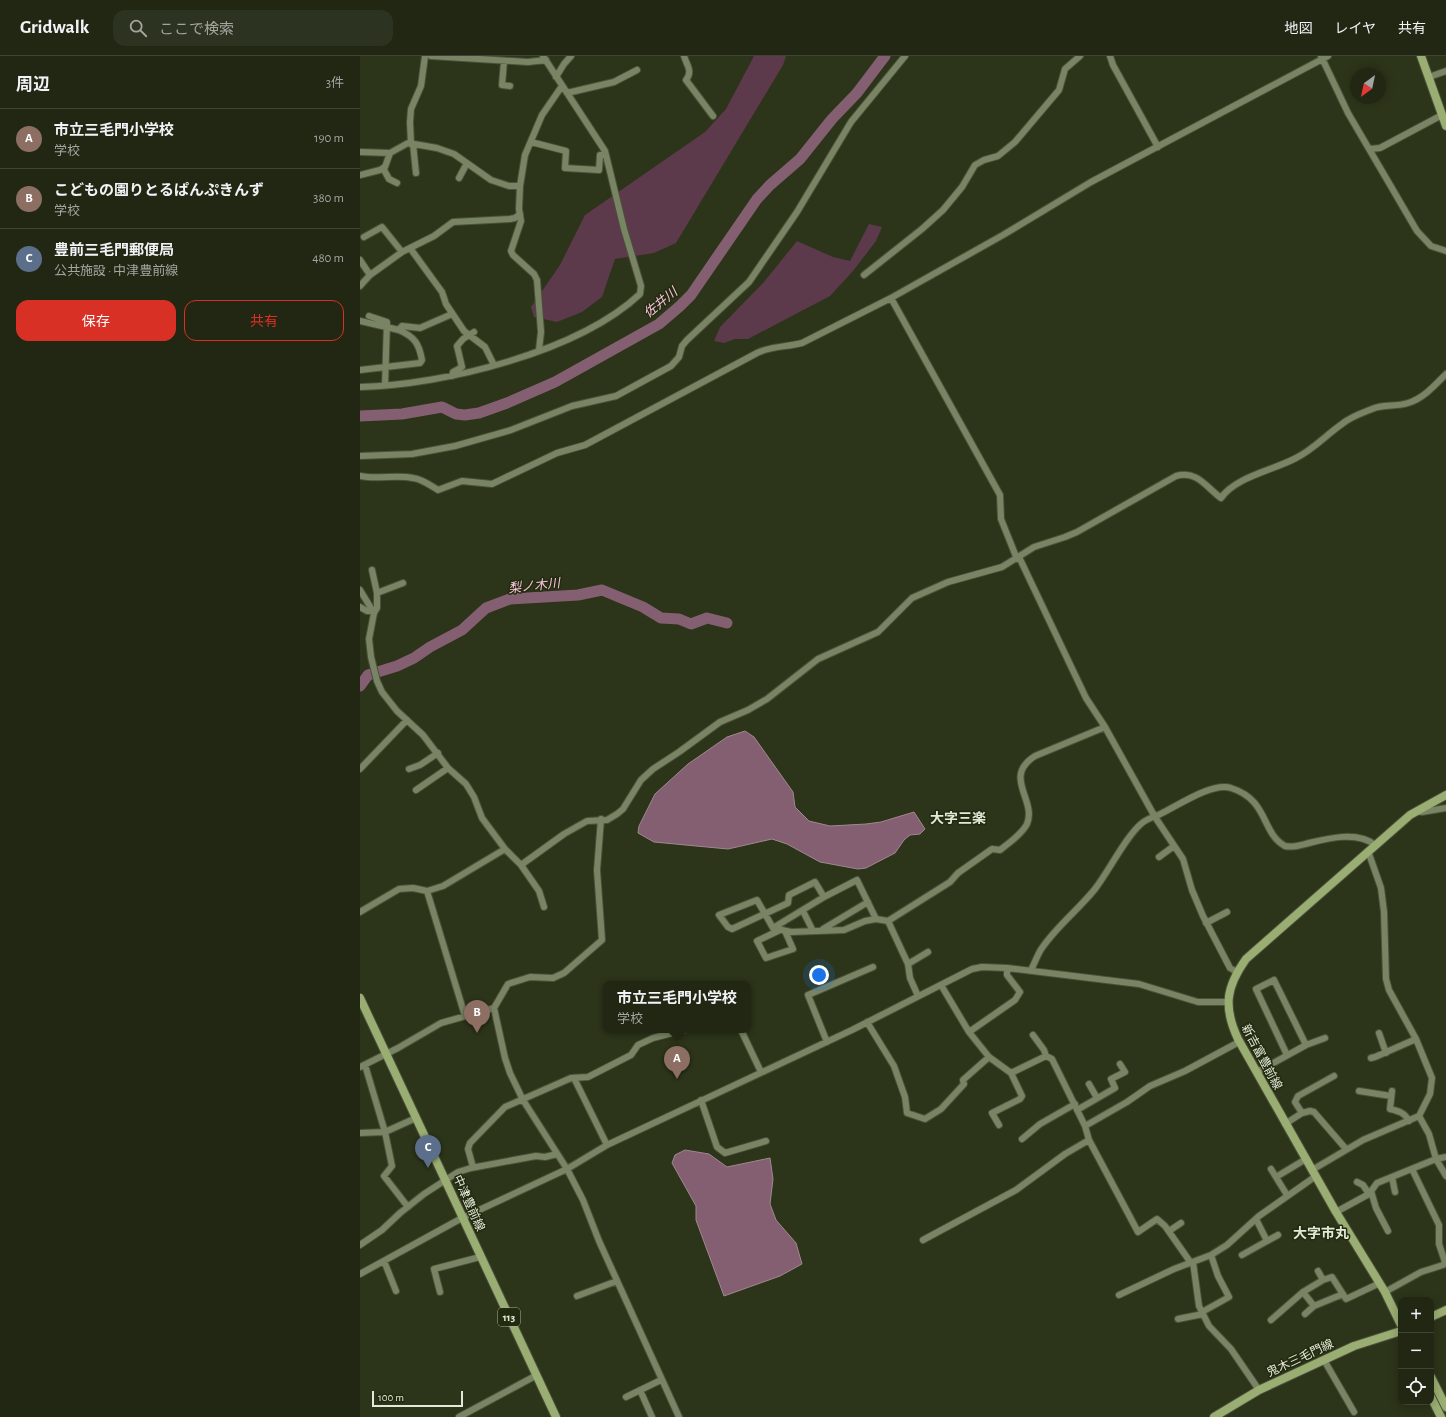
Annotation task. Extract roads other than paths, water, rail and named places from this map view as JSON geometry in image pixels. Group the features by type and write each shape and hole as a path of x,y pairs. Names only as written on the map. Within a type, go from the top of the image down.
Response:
{"main road":[{"path":"1420,56 1430,77 1446,126"},
{"name":"新吉富豊前線","path":"1398,1319 1385,1292 1336,1212 1239,1042 1230,1021 1227,1002 1236,972 1246,959 1375,845 1417,811 1446,795"},
{"name":"中津豊前線","path":"360,998 556,1417"},
{"path":"1434,1316 1446,1310"},
{"name":"鬼木三毛門線","path":"1214,1417 1259,1390 1354,1346 1398,1331"},
{"path":"1434,1383 1446,1407"},
{"path":"1434,1404 1440,1417"}],"street":[{"path":"416,174 412,144 411,109 421,86 425,56"},
{"path":"360,387 385,386 452,376 479,370 539,350 611,317 641,292 641,286 624,229 606,155 599,140 544,58 528,62 431,56"},
{"path":"556,77 571,56"},
{"path":"684,56 690,71 690,75 686,80 713,116"},
{"path":"360,456 428,452 484,439 572,406 616,396 671,366 679,358 682,346 687,340 749,282 797,212 851,122 905,56"},
{"path":"864,275 922,229 943,210 962,187 975,165 1001,154 1015,142 1059,90 1064,69 1080,56"},
{"path":"1110,56 1113,65 1158,147"},
{"path":"360,476 377,479 413,478 427,483 438,490 445,489 462,481 492,484 557,453 585,445 757,353 770,348 792,346 802,342 891,298 1003,236 1091,182 1158,147 1321,57 1328,56"},
{"path":"1321,57 1337,93 1417,231 1431,246 1446,251"},
{"path":"504,61 502,85 510,86"},
{"path":"567,93 614,82 637,70"},
{"path":"1430,77 1446,72"},
{"path":"539,350 541,332 537,280 534,274 512,255 511,251 520,226 520,186 525,155 542,115 562,86"},
{"path":"1370,150 1380,148 1442,115"},
{"path":"531,142 566,151 565,168 599,170 600,155 606,155"},
{"path":"360,152 390,153 408,143 437,148 454,154 491,180 509,186 520,186"},
{"path":"360,175 383,168 390,153"},
{"path":"459,178 467,163"},
{"path":"383,168 389,179 397,183"},
{"path":"360,286 370,275 402,252 434,236 453,222 510,219 515,218 520,214"},
{"path":"364,237 382,227 402,252"},
{"path":"410,248 442,292 452,314 464,331 472,334 485,347 494,365"},
{"path":"360,260 370,275"},
{"path":"891,298 1000,494 1001,520 1084,694 1155,817 1183,859 1192,890 1206,923 1230,968 1236,972"},
{"path":"399,330 402,326 420,328 452,314"},
{"path":"369,316 387,322 385,386"},
{"path":"360,321 406,333 419,345 422,360 420,363 360,370"},
{"path":"452,376 453,372 462,367 457,346 463,338 472,334"},
{"path":"521,865 564,834 587,821 601,819 607,820 620,812 641,780 652,769 679,752 720,722 748,710 767,699 818,659 878,632 912,598 934,587 1002,566 1018,558 1034,547 1065,538 1176,476 1186,474 1193,476 1221,498 1228,490 1255,474 1295,458 1315,447 1342,423 1354,416 1384,405 1408,403 1427,393 1446,374"},
{"path":"372,570 377,593 377,608 373,612 370,639 371,657 378,681 386,697 423,735 448,768 466,784 474,797 482,818 505,849 521,865 539,891 544,907"},
{"path":"377,593 403,583"},
{"path":"360,590 373,612"},
{"path":"360,607 367,611 373,612"},
{"path":"360,770 407,720"},
{"path":"824,897 816,882 789,894 788,903 765,915 732,929 728,927 719,915 757,900 765,915 773,928 783,930 844,930 876,918 888,921 950,882 958,873 992,849 1000,850 1024,828 1027,822 1028,810 1020,781 1022,770 1027,762 1035,756 1105,728"},
{"path":"409,769 420,765 438,753"},
{"path":"416,790 448,768"},
{"path":"1031,970 1045,944 1094,890 1135,830 1149,818 1155,817 1186,800 1226,786 1247,795 1255,802 1274,837 1285,846 1295,846 1328,839 1360,837 1375,845"},
{"path":"1417,811 1422,812 1446,808"},
{"path":"601,819 597,870 602,940 564,973 553,978 530,977 508,984 494,1008 504,1058 510,1073 523,1100 567,1169 583,1200 617,1281 679,1417"},
{"path":"1159,857 1174,846"},
{"path":"360,912 398,889 413,888 427,891 453,881 505,849"},
{"path":"1119,1295 1174,1269 1212,1255 1227,1245 1256,1219 1346,1149 1419,1116 1430,1094 1432,1078 1416,1039 1388,990 1386,979 1384,912 1381,888 1368,851"},
{"path":"773,928 824,897 857,880 876,918"},
{"path":"427,891 464,1016"},
{"path":"821,930 868,902"},
{"path":"803,911 813,931"},
{"path":"1206,923 1227,912"},
{"path":"888,921 908,964 910,978 918,996"},
{"path":"783,930 792,949 766,958 757,941 783,930"},
{"path":"908,964 928,952"},
{"path":"827,1042 808,995 873,967"},
{"path":"360,1274 462,1218 567,1169 607,1145 827,1042 972,969 982,967 1031,970 1139,984 1198,1002 1227,1002"},
{"path":"969,1032 1015,1000 1020,992 1007,975 1007,968"},
{"path":"1287,1055 1256,989 1274,980 1306,1045"},
{"path":"941,985 969,1032 989,1057 1011,1073 1022,1096 1020,1099 992,1114 999,1125"},
{"path":"408,1207 384,1176 392,1166 385,1132 362,1066 387,1054 441,1023 494,1008"},
{"path":"867,1022 894,1066 905,1097 907,1113 925,1119 941,1109 964,1084 963,1080 989,1057"},
{"path":"473,1167 468,1149 470,1143 505,1107 574,1078 588,1077 631,1055 638,1045 653,1038 672,1033"},
{"path":"742,1033 761,1072"},
{"path":"1379,1033 1386,1052"},
{"path":"1033,1035 1044,1050 1046,1056 1052,1059 1085,1126 1088,1140 1138,1232 1158,1219 1170,1232 1192,1263 1199,1306 1209,1326 1231,1349 1259,1390"},
{"path":"1257,1072 1306,1045 1325,1038"},
{"path":"1371,1058 1416,1039"},
{"path":"1085,1126 1127,1102 1150,1086 1186,1071 1239,1042"},
{"path":"1011,1073 1046,1056"},
{"path":"1022,1139 1040,1124 1097,1098 1115,1088 1111,1080 1125,1072 1120,1064"},
{"path":"1302,1113 1295,1099 1334,1076"},
{"path":"574,1078 607,1145"},
{"path":"1089,1084 1097,1098"},
{"path":"1359,1091 1392,1093 1390,1109 1406,1115 1409,1121"},
{"path":"701,1100 717,1146 725,1153 766,1141"},
{"path":"1286,1124 1302,1113 1310,1111 1314,1112 1346,1149"},
{"path":"1419,1116 1429,1134 1436,1159 1446,1176"},
{"path":"360,1133 385,1132 416,1118"},
{"path":"923,1240 1016,1190 1065,1154 1088,1140"},
{"path":"360,1245 382,1230 424,1194 458,1172 473,1167 557,1154"},
{"path":"1336,1212 1370,1192 1378,1183 1436,1159 1446,1157"},
{"path":"1276,1177 1306,1159"},
{"path":"1440,1167 1446,1162"},
{"path":"1271,1169 1287,1195"},
{"path":"1385,1292 1421,1272 1443,1266 1445,1262 1439,1244 1439,1225 1412,1169"},
{"path":"1392,1177 1395,1192"},
{"path":"1357,1182 1363,1185 1370,1192 1388,1232"},
{"path":"1256,1219 1267,1241"},
{"path":"1170,1232 1181,1223"},
{"path":"1242,1255 1278,1235"},
{"path":"1178,1319 1203,1313 1229,1297 1218,1276 1212,1255"},
{"path":"440,1292 434,1269 480,1257"},
{"path":"384,1261 396,1291"},
{"path":"1318,1271 1323,1280"},
{"path":"1271,1320 1303,1292 1323,1280 1332,1277 1346,1299 1380,1284"},
{"path":"577,1296 617,1281"},
{"path":"1303,1292 1314,1306"},
{"path":"1305,1314 1314,1306 1343,1294"},
{"path":"1324,1360 1354,1412"},
{"path":"459,1417 537,1375"},
{"path":"626,1397 661,1380"},
{"path":"640,1390 652,1417"}],"waterway":[{"name":"佐井川","path":"360,416 402,414 442,407 456,414 465,415 479,413 507,403 555,382 659,324 691,295 757,199 770,185 800,159 832,119 857,93 885,56"},
{"name":"梨ノ木川","path":"360,686 368,675 397,666 414,658 430,647 462,630 486,608 510,599 578,595 602,590 643,607 661,618 679,619 691,624 707,618 727,623"}],"place":[{"name":"こどもの園りとるぱんぷきんず","path":"477,1033"},
{"name":"市立三毛門小学校","path":"677,1079"},
{"name":"豊前三毛門郵便局","path":"428,1168"}],"district":[{"name":"大字三楽","path":"958,818"},
{"name":"大字市丸","path":"1321,1233"}]}
